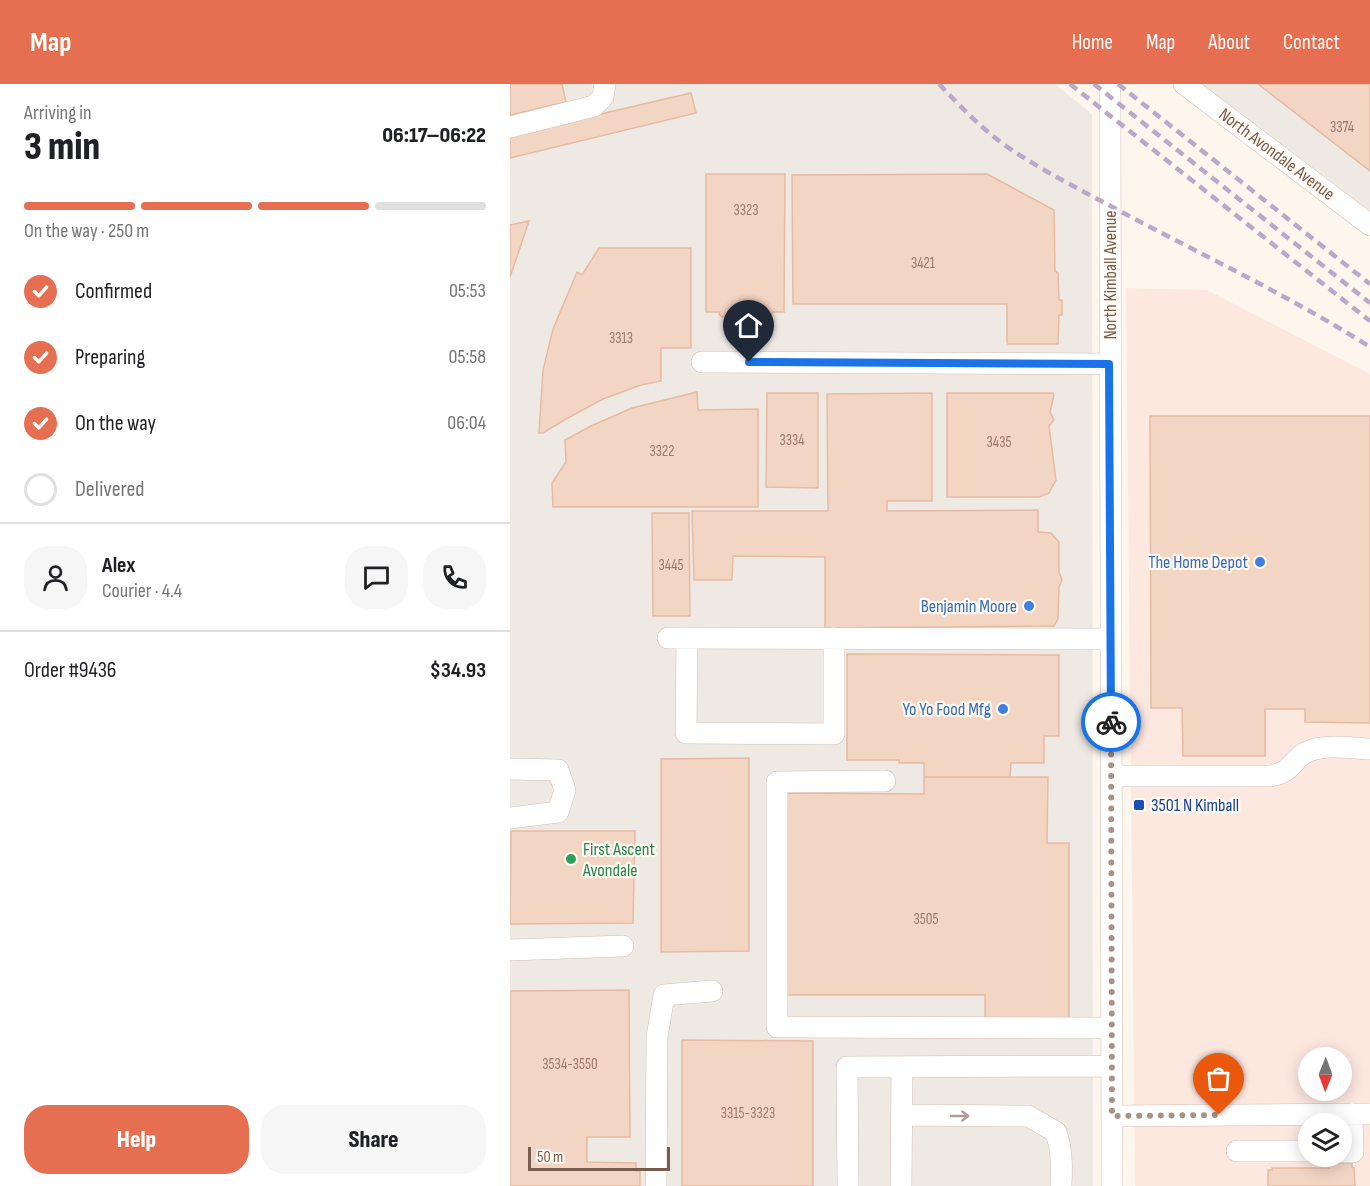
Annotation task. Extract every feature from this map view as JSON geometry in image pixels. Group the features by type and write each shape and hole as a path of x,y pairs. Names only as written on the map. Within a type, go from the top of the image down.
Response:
{"street":[{"path":"510,127 594,106 603,97 605,84"},
{"name":"North Kimball Avenue","path":"1110,84 1112,1186"},
{"name":"North Avondale Avenue","path":"1185,84 1370,225"},
{"path":"702,362 1109,364"},
{"path":"834,638 834,734 686,733 677,638 834,638 1111,639"},
{"path":"1111,776 1270,776 1288,771 1307,751 1318,748 1370,748"},
{"path":"510,769 558,770 565,790 558,812 510,818"},
{"path":"885,781 777,782 777,1028 1112,1028"},
{"path":"510,950 623,946"},
{"path":"656,1186 657,1037 664,995 712,991"},
{"path":"848,1186 847,1067 1112,1066"},
{"path":"901,1186 902,1067"},
{"path":"1112,1116 1361,1114 1352,1152"},
{"path":"902,1115 1028,1116 1056,1132 1062,1165 1061,1186"},
{"path":"1238,1151 1298,1151"}],"shaded area":[{"path":"510,84 1055,84 1092,114 1093,1186 510,1186"},
{"path":"1200,84 1370,84 1370,216"},
{"path":"1126,288 1207,290 1370,374 1370,1186 1135,1186"}],"building":[{"path":"510,84 562,84 566,102 510,115"},
{"path":"1258,84 1370,84 1370,171"},
{"path":"691,93 696,113 510,158 510,135"},
{"path":"706,174 785,174 784,312 773,312 770,317 722,317 720,312 706,312"},
{"path":"987,174 1054,210 1055,271 1058,273 1059,300 1062,300 1058,344 1008,344 1007,304 793,304 792,175"},
{"path":"529,221 522,242 510,277 510,225"},
{"path":"599,248 691,248 691,348 661,348 661,381 641,385 603,399 543,433 539,433 543,370 553,329 577,272 582,275"},
{"path":"697,392 698,410 758,409 758,507 553,507 552,483 566,462 565,440 632,408"},
{"path":"767,393 818,393 818,488 766,487"},
{"path":"932,393 932,501 887,501 887,511 1038,510 1038,532 1051,533 1059,542 1059,572 1062,580 1059,587 1058,619 1054,626 825,628 825,557 733,556 732,580 694,580 692,511 828,511 827,394"},
{"path":"947,393 1053,393 1050,412 1054,420 1049,426 1056,480 1049,493 1039,497 947,497"},
{"name":"The Home Depot","path":"1150,416 1370,416 1370,723 1305,722 1305,709 1265,709 1265,756 1183,756 1182,708 1151,708"},
{"path":"652,513 689,513 690,616 653,616"},
{"path":"847,654 1059,655 1059,736 1044,736 1044,763 1011,763 1010,777 924,777 924,763 899,763 899,760 847,760"},
{"path":"749,758 749,951 661,952 661,759"},
{"path":"924,777 1048,777 1047,843 1069,843 1069,1020 985,1020 985,995 784,995 784,793 924,794"},
{"path":"511,831 635,831 633,923 510,924"},
{"path":"629,990 630,1137 587,1137 587,1162 636,1163 636,1171 640,1171 640,1186 510,1186 510,991"},
{"path":"682,1040 813,1041 813,1186 682,1186"},
{"path":"1272,1168 1354,1168 1355,1186 1268,1186 1268,1170"}],"railway":[{"path":"939,84 988,132 1030,162 1272,290 1370,347"},
{"path":"1070,84 1370,321"},
{"path":"1094,84 1370,303"},
{"path":"1118,84 1370,284"}],"way so far":[{"path":"1111,722 1112,1116 1219,1115"}],"place":[{"name":"The Home Depot","path":"1260,562"},
{"name":"Benjamin Moore","path":"1029,606"},
{"name":"Yo Yo Food Mfg","path":"1003,709"},
{"name":"3501 N Kimball","path":"1139,805"},
{"name":"First Ascent Avondale","path":"571,859"}],"route":[{"path":"749,362 1109,364 1111,722"}]}
